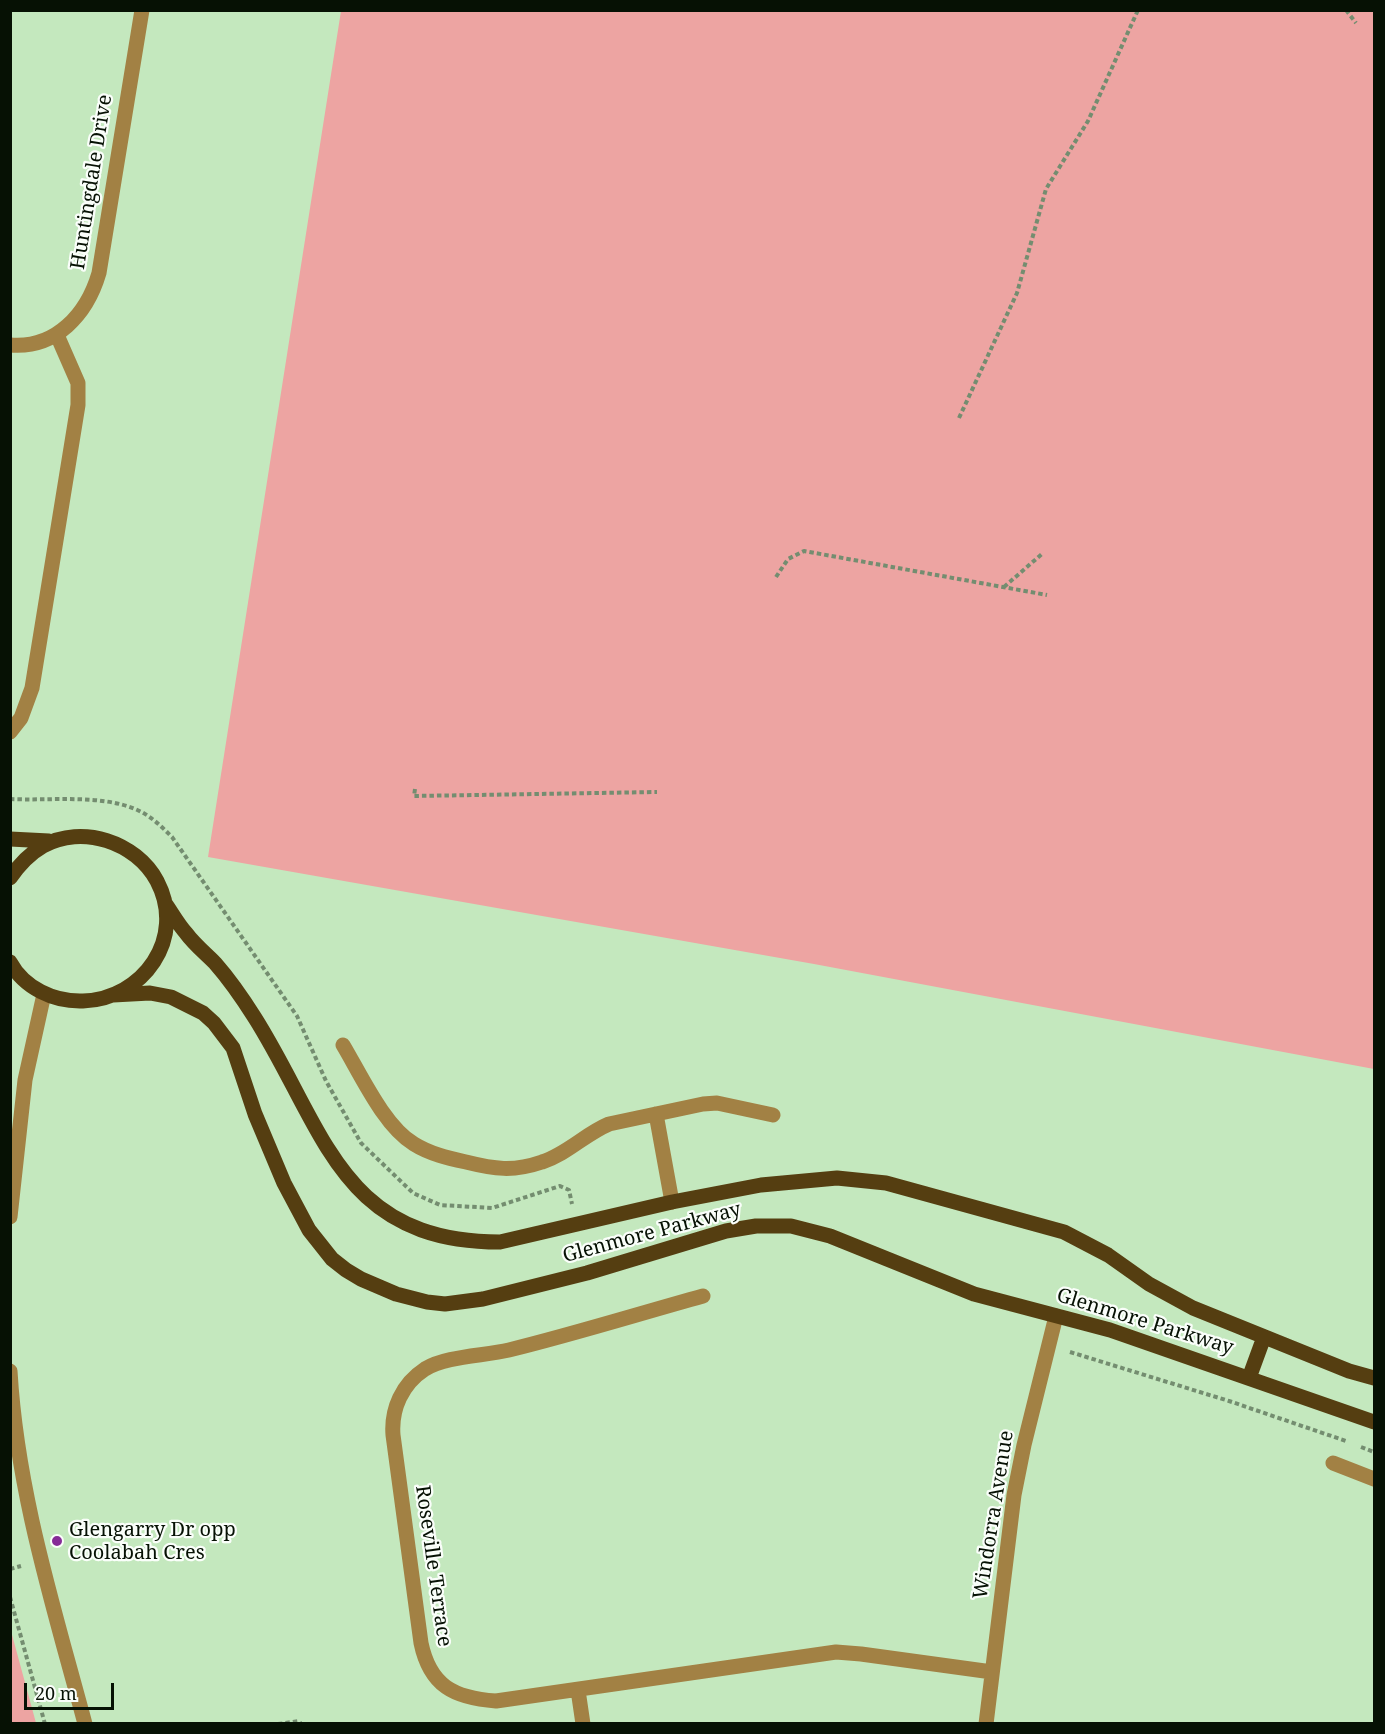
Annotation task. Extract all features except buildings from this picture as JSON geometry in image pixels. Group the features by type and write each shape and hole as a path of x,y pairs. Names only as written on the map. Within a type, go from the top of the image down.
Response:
{"main road":[{"name":"Glenmore Parkway","path":"53,841 83,837 105,840 126,849 144,863 157,882 165,903 186,934 215,963 244,1002 343,1173 369,1200 387,1214 431,1234 476,1242 500,1242 672,1202 785,1181 837,1178 886,1183 1064,1232 1108,1254 1149,1284 1173,1298 1215,1318 1349,1371 1374,1378"},
{"path":"10,839 53,841"},
{"path":"10,878 27,858 53,841"},
{"path":"10,962 27,982 44,994 67,1002 92,1001 113,995 137,982 150,969 161,949 166,926 165,903"},
{"name":"Glenmore Parkway","path":"113,995 150,993 171,997 203,1013 214,1023 233,1048 260,1124 294,1203 309,1230 332,1258 346,1270 396,1294 445,1304 483,1299 587,1273 726,1231 780,1226 805,1229 830,1236 974,1294 1131,1336 1374,1422"},
{"path":"1249,1378 1264,1337"}],"street":[{"name":"Huntingdale Drive","path":"10,345 33,343 57,335 77,318 95,288 141,10"},
{"path":"10,732 21,718 32,688 78,405 78,383 57,335"},
{"path":"10,1217 25,1080 44,994"},
{"path":"343,1044 389,1121 406,1138 435,1155 494,1169 507,1170 555,1157 603,1127 703,1104 717,1103 773,1115"},
{"path":"656,1114 672,1202"},
{"name":"Roseville Terrace","path":"702,1296 511,1349 432,1365 405,1389 393,1414 393,1435 424,1658 431,1670 449,1690 476,1700 496,1701 836,1652 992,1672"},
{"name":"Windorra Avenue","path":"986,1724 1017,1478 1056,1316"},
{"path":"10,1371 12,1410 34,1529 85,1724"},
{"path":"1333,1464 1374,1479"},
{"path":"578,1690 583,1724"}],"path":[{"path":"959,418 1017,294 1046,189 1088,121 1138,10"},
{"path":"1346,10 1356,23"},
{"path":"776,577 788,559 804,551 1047,595"},
{"path":"1004,588 1043,553"},
{"path":"415,789 414,796 657,792"},
{"path":"10,1597 45,1724"},
{"path":"278,1724 299,1721 301,1724"}],"shaded area":[{"path":"341,11 1374,11 1374,1069 814,964 208,857"},
{"path":"11,1631 36,1723 11,1723"}],"place":[{"name":"Glengarry Dr opp Coolabah Cres","path":"57,1541"}]}
